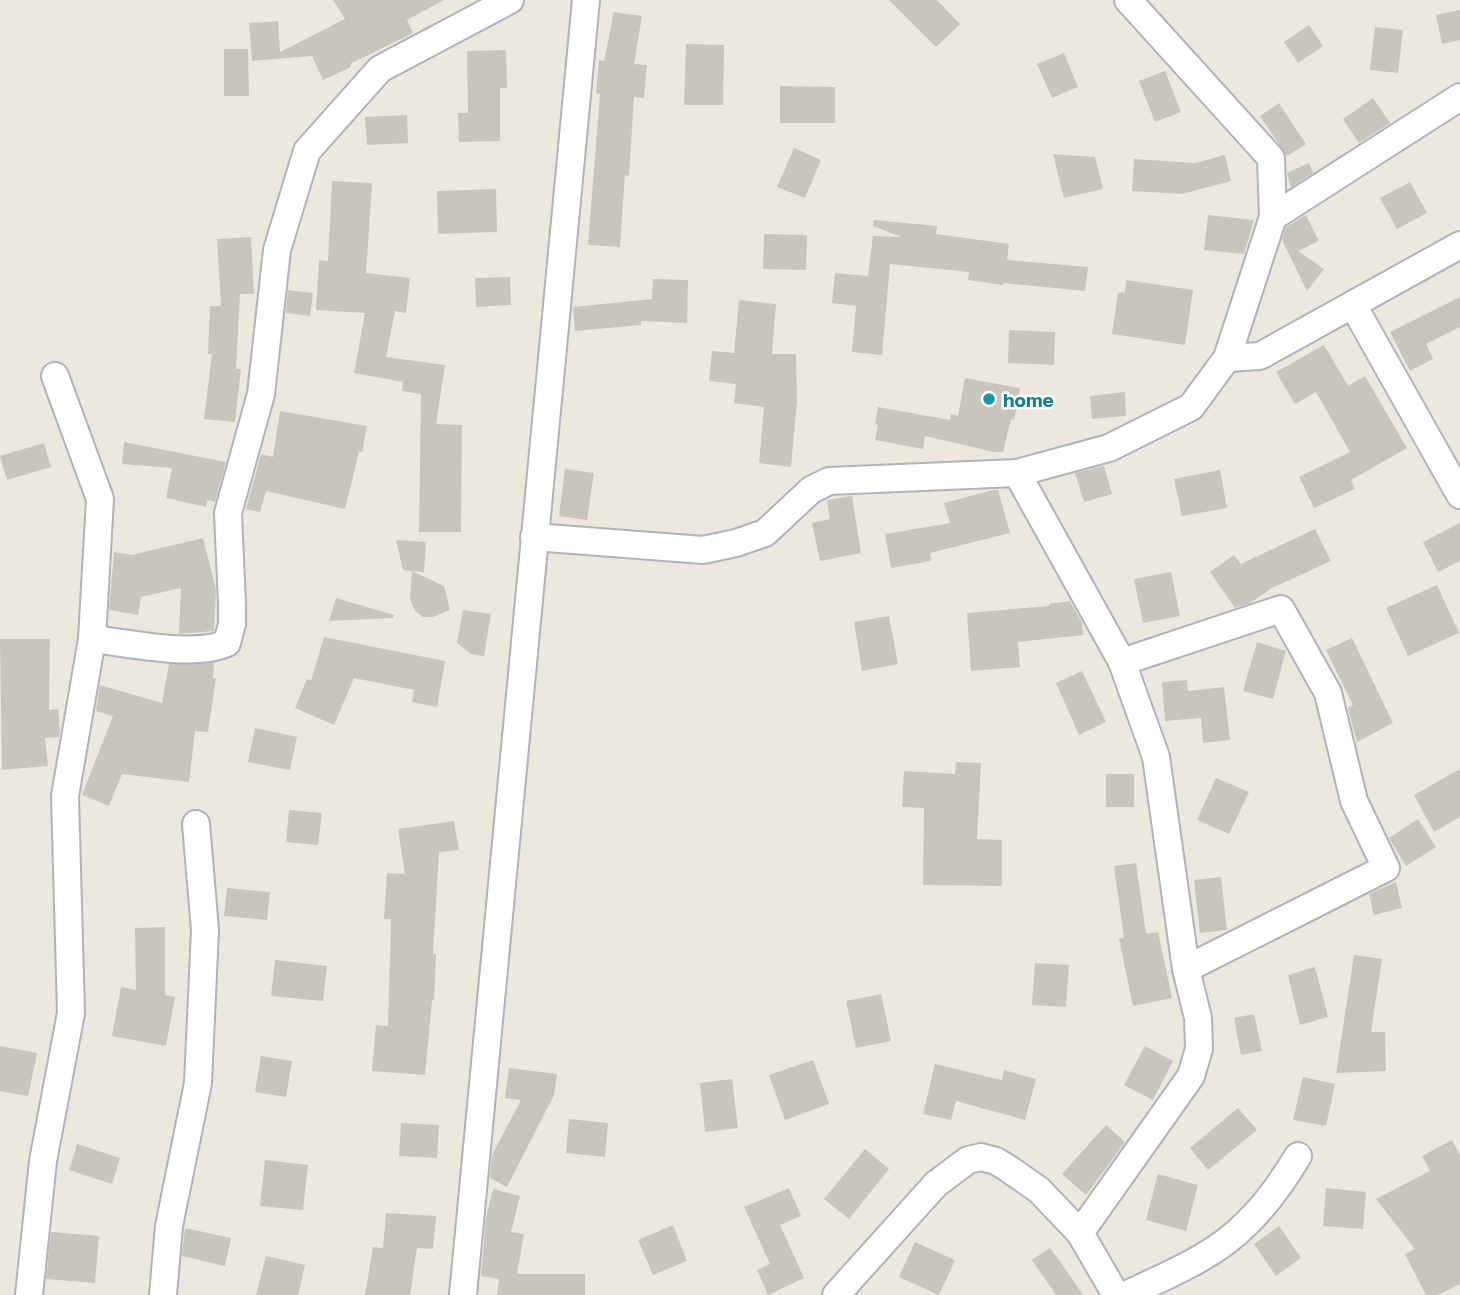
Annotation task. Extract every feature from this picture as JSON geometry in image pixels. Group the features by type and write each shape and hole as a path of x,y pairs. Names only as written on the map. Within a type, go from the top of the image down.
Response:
{"street":[{"path":"92,639 196,650 214,648 226,643 232,624 228,513 261,394 277,250 307,151 380,69 510,0"},
{"path":"463,1295 586,0"},
{"path":"534,537 704,550 765,533 811,490 829,481 1017,473 1109,448 1191,407 1227,358 1273,217 1271,158 1128,0"},
{"path":"1273,217 1460,97"},
{"path":"1227,358 1260,356 1460,245"},
{"path":"1353,305 1460,495"},
{"path":"29,1295 43,1161 71,1013 65,796 92,639 100,499 55,376"},
{"path":"1017,473 1122,662 1156,757 1186,969 1198,1018 1199,1049 1191,1076 1080,1233"},
{"path":"1122,662 1281,609 1328,692 1354,802 1386,868 1186,969"},
{"path":"163,1295 169,1226 198,1083 205,930 196,824"},
{"path":"1126,1295 1185,1266 1216,1248 1245,1226 1274,1195 1298,1156"},
{"path":"836,1295 936,1184 968,1160 981,1157 996,1161 1039,1190 1080,1233 1116,1295"}],"building":[{"path":"333,0 444,0 407,20 413,33 323,80 312,56 252,61 249,23 278,21 280,52 345,19"},
{"path":"889,0 937,0 960,24 936,47"},
{"path":"1460,10 1460,40 1442,44 1436,15"},
{"path":"614,12 642,16 634,64 647,65 644,98 634,97 629,176 625,175 620,247 588,245 600,94 596,93 599,60 604,61"},
{"path":"1309,25 1323,46 1298,63 1284,42"},
{"path":"1375,27 1403,30 1398,73 1370,70"},
{"path":"686,44 724,45 723,105 684,105"},
{"path":"224,49 248,49 249,96 224,96"},
{"path":"506,50 507,88 500,88 500,141 459,142 458,113 468,113 467,51"},
{"path":"1064,53 1078,87 1052,98 1037,64"},
{"path":"1165,71 1181,112 1155,122 1139,81"},
{"path":"780,86 835,87 835,123 780,123"},
{"path":"1373,98 1390,123 1359,143 1343,119"},
{"path":"1279,103 1306,144 1287,156 1260,116"},
{"path":"407,115 408,143 367,145 365,117"},
{"path":"794,148 821,160 805,198 777,187"},
{"path":"1053,154 1095,157 1103,189 1064,198"},
{"path":"1225,155 1231,181 1182,194 1132,191 1134,159 1195,163"},
{"path":"1309,163 1313,173 1291,187 1287,173"},
{"path":"332,181 372,183 366,273 410,278 406,313 395,311 386,357 445,365 436,424 462,425 461,532 419,532 421,394 402,391 403,382 354,373 365,313 316,310 319,260 328,261"},
{"path":"1410,182 1427,213 1397,229 1380,198"},
{"path":"496,189 497,232 438,234 437,191"},
{"path":"1208,215 1254,220 1244,254 1204,250"},
{"path":"1306,215 1319,241 1298,251 1324,269 1307,291 1282,240 1286,227"},
{"path":"874,220 937,226 936,234 1009,244 1007,260 1088,267 1085,291 1003,285 968,280 969,272 890,264 882,355 852,352 856,306 832,303 835,273 868,276 873,236 901,237 873,226"},
{"path":"764,234 807,235 806,270 763,269"},
{"path":"251,237 254,294 240,294 236,369 241,369 235,422 204,419 212,354 208,354 210,306 221,306 217,239"},
{"path":"510,277 511,305 476,307 475,278"},
{"path":"653,279 688,280 687,323 641,321 641,325 575,331 573,307 652,299"},
{"path":"1126,280 1193,290 1185,345 1112,334 1118,293 1125,292"},
{"path":"288,290 313,293 310,316 286,313"},
{"path":"1460,297 1460,327 1426,344 1433,359 1410,371 1390,332"},
{"path":"739,300 776,304 772,354 796,354 797,401 791,467 759,463 764,407 734,403 736,384 709,381 712,351 734,353"},
{"path":"1009,330 1055,332 1054,365 1008,363"},
{"path":"1324,345 1348,386 1365,376 1407,448 1351,480 1355,489 1314,508 1299,477 1350,452 1316,392 1295,404 1276,372"},
{"path":"965,378 1020,388 1014,420 1011,419 1003,452 925,436 923,449 875,440 878,407 950,420 951,414 958,416"},
{"path":"1125,392 1126,416 1092,419 1090,396"},
{"path":"280,411 367,426 345,509 266,491 260,512 246,509 261,454 273,457"},
{"path":"124,442 226,462 215,502 207,500 206,507 166,498 172,468 122,464"},
{"path":"44,443 51,467 7,480 0,456"},
{"path":"1104,466 1112,494 1084,502 1075,473"},
{"path":"565,469 594,473 587,520 559,516"},
{"path":"1220,470 1227,508 1182,516 1174,479"},
{"path":"998,490 1010,533 930,553 931,561 891,568 885,534 950,523 944,503"},
{"path":"852,496 861,553 820,561 812,523 830,519 827,500"},
{"path":"1460,523 1460,561 1438,572 1423,542"},
{"path":"1315,529 1331,561 1272,588 1250,603 1235,608 1210,572 1234,555 1241,564"},
{"path":"203,538 216,590 214,631 179,634 181,588 141,597 138,615 109,610 114,552 132,555"},
{"path":"396,540 426,542 424,572 403,570"},
{"path":"412,571 444,586 450,610 433,617 423,617 415,611 410,599"},
{"path":"1171,572 1180,616 1143,623 1134,579"},
{"path":"1437,585 1459,633 1408,656 1386,608"},
{"path":"336,598 394,615 393,618 329,621"},
{"path":"1070,601 1082,623 1083,635 1018,642 1020,667 971,671 967,613 1049,606"},
{"path":"463,610 491,614 484,656 471,654 457,643"},
{"path":"889,616 898,664 862,671 854,622"},
{"path":"324,637 445,661 437,707 412,702 414,690 354,678 334,725 295,708 307,679 311,681"},
{"path":"1352,638 1393,723 1357,742 1348,708 1353,705 1326,650"},
{"path":"0,639 50,639 49,710 58,709 60,730 59,737 45,738 48,766 2,770"},
{"path":"1257,642 1286,651 1273,699 1243,691"},
{"path":"214,663 213,678 216,678 208,732 195,731 189,782 122,774 109,806 82,795 113,716 96,711 100,685 162,703 169,664"},
{"path":"1082,671 1106,722 1079,735 1056,683"},
{"path":"1187,680 1188,691 1224,687 1230,740 1203,743 1201,718 1165,721 1162,682"},
{"path":"255,728 297,737 290,770 248,762"},
{"path":"956,762 981,763 977,839 1002,840 1002,886 923,885 924,808 902,807 904,771 955,774"},
{"path":"1460,769 1460,817 1434,832 1414,795"},
{"path":"1106,774 1134,774 1134,807 1106,807"},
{"path":"1216,778 1249,792 1229,834 1197,820"},
{"path":"289,810 322,813 318,845 286,842"},
{"path":"1418,819 1436,847 1406,866 1389,838"},
{"path":"454,821 459,850 439,852 433,954 436,954 434,1000 425,1075 372,1071 376,1025 388,1026 391,919 384,919 387,873 405,874 398,829"},
{"path":"1136,863 1146,934 1158,932 1172,998 1133,1006 1119,939 1124,938 1114,866"},
{"path":"1221,877 1227,930 1200,933 1194,880"},
{"path":"1396,882 1402,908 1374,915 1369,894"},
{"path":"227,888 270,892 267,920 224,916"},
{"path":"165,927 165,995 175,997 166,1046 112,1036 121,987 136,990 135,928"},
{"path":"1354,955 1382,959 1371,1032 1385,1032 1386,1071 1336,1073"},
{"path":"275,960 327,966 323,1001 271,996"},
{"path":"1035,963 1069,965 1066,1007 1032,1005"},
{"path":"1315,967 1328,1017 1300,1025 1288,975"},
{"path":"881,994 891,1041 856,1048 846,1001"},
{"path":"1254,1014 1262,1051 1241,1055 1234,1018"},
{"path":"0,1046 37,1053 28,1096 0,1091"},
{"path":"1145,1046 1173,1061 1153,1100 1124,1085"},
{"path":"261,1056 292,1061 286,1097 255,1092"},
{"path":"813,1060 829,1104 785,1120 769,1075"},
{"path":"935,1064 1002,1080 1004,1070 1036,1079 1025,1120 956,1101 951,1120 923,1114"},
{"path":"509,1068 557,1074 554,1095 507,1187 490,1178 492,1155 521,1100 505,1098"},
{"path":"1303,1077 1335,1084 1326,1126 1293,1120"},
{"path":"732,1079 738,1128 705,1132 700,1083"},
{"path":"1238,1108 1257,1130 1208,1170 1190,1148"},
{"path":"569,1119 608,1123 605,1157 566,1153"},
{"path":"401,1123 439,1125 437,1158 399,1156"},
{"path":"1106,1125 1125,1142 1086,1195 1062,1174"},
{"path":"1452,1140 1460,1155 1460,1284 1438,1295 1426,1295 1405,1254 1415,1249 1376,1199 1430,1171 1422,1156"},
{"path":"77,1144 120,1158 112,1184 69,1170"},
{"path":"865,1149 889,1169 849,1219 824,1199"},
{"path":"265,1160 308,1165 303,1210 260,1206"},
{"path":"1158,1174 1198,1185 1186,1231 1146,1220"},
{"path":"789,1188 801,1216 780,1225 804,1278 768,1295 757,1270 770,1264 744,1207"},
{"path":"1326,1188 1366,1192 1363,1229 1323,1226"},
{"path":"493,1189 520,1196 511,1232 524,1234 517,1274 585,1274 585,1295 497,1295 499,1279 481,1276 486,1218"},
{"path":"386,1213 436,1216 433,1249 417,1248 410,1295 365,1295 373,1247 383,1248"},
{"path":"673,1225 687,1261 653,1275 638,1240"},
{"path":"1279,1226 1301,1258 1276,1276 1254,1244"},
{"path":"185,1228 231,1238 225,1266 182,1256"},
{"path":"51,1232 99,1236 95,1283 46,1279"},
{"path":"915,1242 955,1260 939,1295 899,1277"},
{"path":"1050,1248 1083,1295 1056,1295 1032,1260"},
{"path":"266,1256 305,1265 298,1295 256,1295"}],"place":[{"name":"home","path":"989,399"}]}
